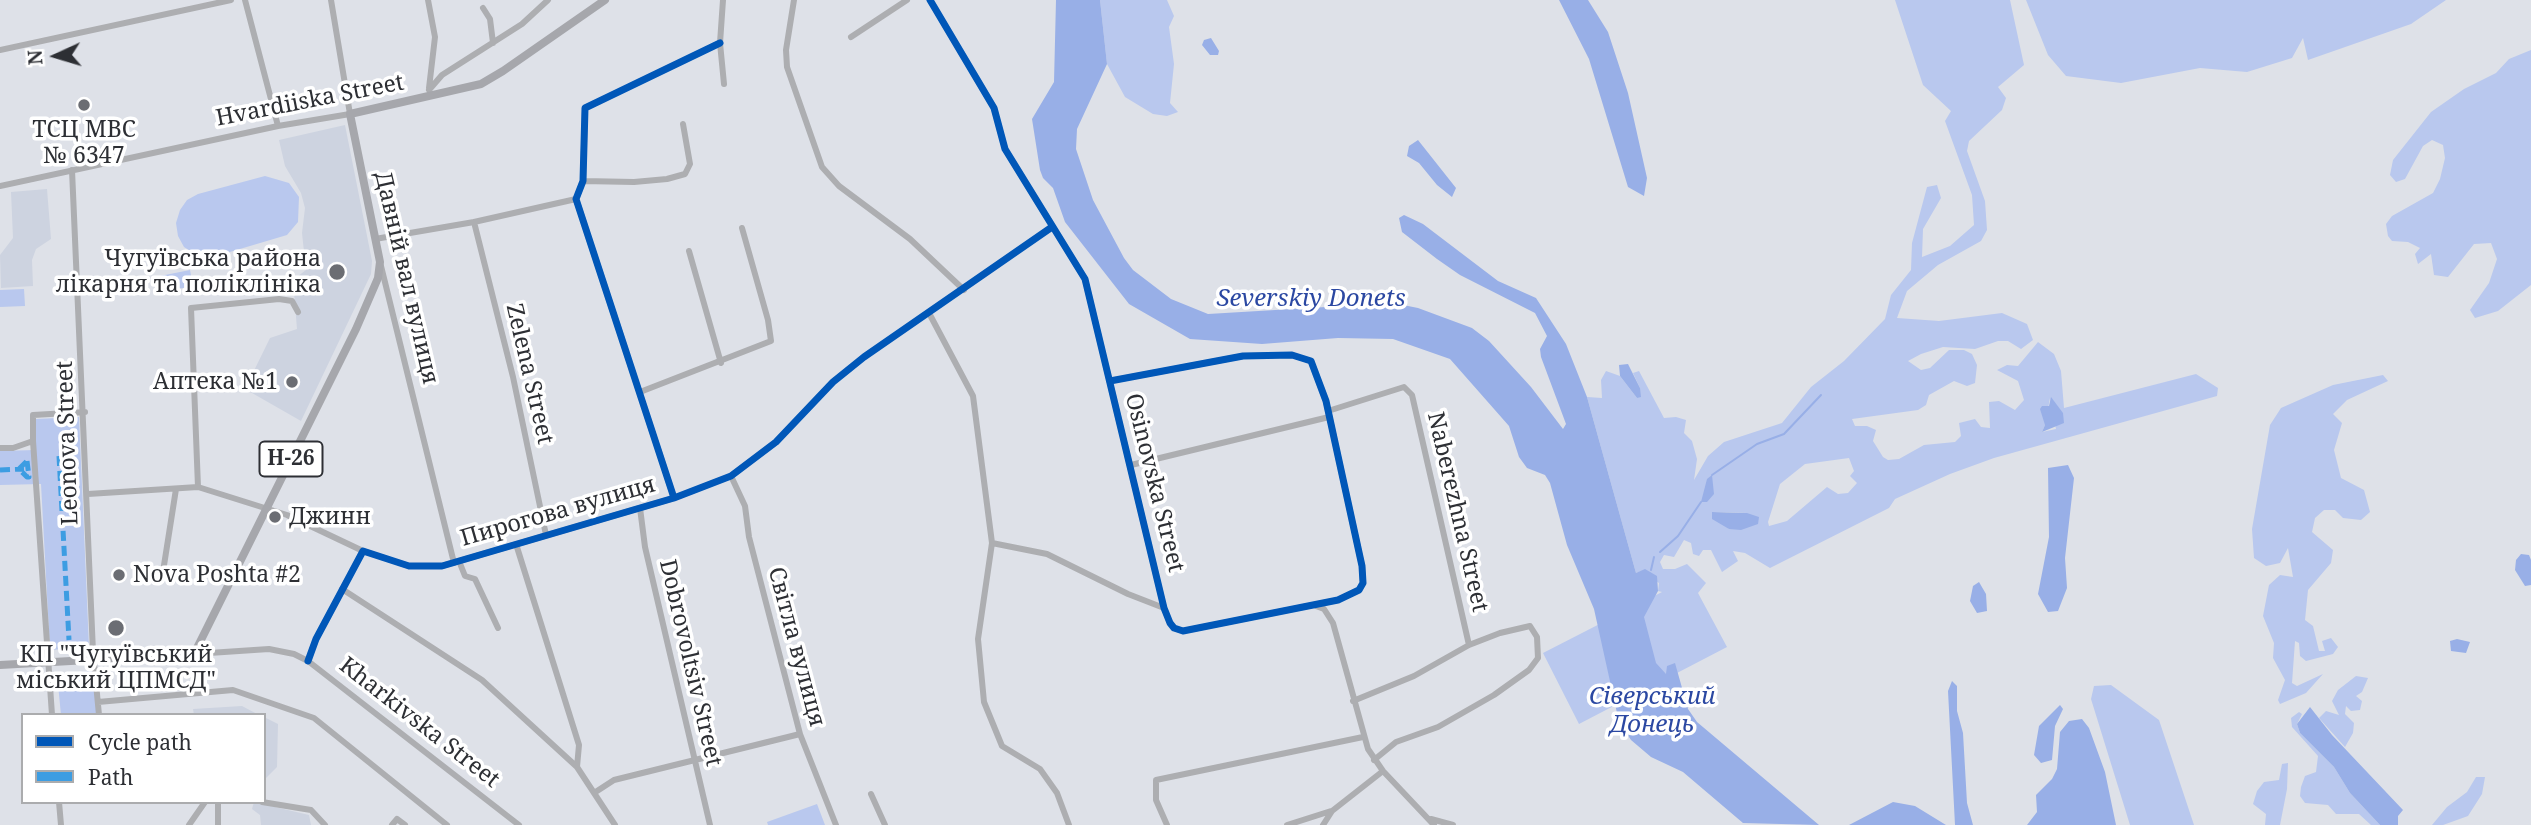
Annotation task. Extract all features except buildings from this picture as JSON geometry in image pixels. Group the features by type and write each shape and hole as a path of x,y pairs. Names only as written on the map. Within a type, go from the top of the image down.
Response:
{"main road":[{"name":"Hvardiiska Street","path":"350,114 429,94 469,88 492,78 605,0"},
{"name":"Давній вал вулиця","path":"350,114 380,261"},
{"name":"Н-26","path":"194,654 372,296 380,261"},
{"name":"Kharkivska Street","path":"0,665 194,654"}],"street":[{"path":"0,50 231,0"},
{"path":"245,0 278,126"},
{"name":"Давній вал вулиця","path":"331,0 350,114"},
{"path":"428,0 435,37 429,94"},
{"path":"723,0 720,43 724,84"},
{"path":"794,0 786,51 787,67 822,167 839,186 910,239 964,290"},
{"path":"850,37 907,0"},
{"name":"Osinovska Street","path":"930,0 994,107 1005,149 1085,279 1164,608 1174,628 1183,631 1312,606"},
{"path":"429,94 442,75 493,43 547,2"},
{"path":"483,8 490,19 493,43"},
{"path":"674,498 576,199 583,181 587,105 673,68 720,43"},
{"name":"Hvardiiska Street","path":"0,186 278,126 350,114"},
{"path":"583,181 667,180 685,174 690,164 683,124"},
{"name":"Leonova Street","path":"72,170 85,412 94,660 99,713"},
{"path":"375,239 474,222 576,199"},
{"name":"Zelena Street","path":"474,222 513,377 546,534"},
{"name":"Пирогова вулиця","path":"198,487 268,508 363,551 409,566 427,567 457,562 674,498 731,476 776,442 833,382 1052,227"},
{"path":"640,392 765,345 772,337 742,228"},
{"path":"689,251 721,363"},
{"name":"Давній вал вулиця","path":"380,261 457,562"},
{"path":"88,494 198,487 191,308 279,299 292,301 298,312"},
{"path":"929,313 973,396 992,543 978,639 984,702 1002,746 1040,769 1057,793 1069,825"},
{"path":"1110,381 1243,356 1292,355 1311,361 1329,414 1363,576 1360,590 1338,600 1312,606"},
{"name":"Naberezhna Street","path":"1131,465 1329,414 1404,387 1412,395 1469,645"},
{"path":"0,448 13,448 33,441 33,415 85,412"},
{"name":"Leonova Street","path":"33,441 52,713"},
{"name":"Світла вулиця","path":"731,476 745,506 749,537 800,734 836,825"},
{"path":"162,578 176,489"},
{"name":"Dobrovoltsiv Street","path":"640,508 645,547 710,825"},
{"path":"992,543 1047,554 1128,594 1164,608"},
{"path":"516,544 579,745 577,767"},
{"path":"308,661 363,551"},
{"path":"457,562 465,576 475,579 498,628"},
{"path":"342,589 482,680 577,767 615,825"},
{"path":"1329,615 1338,600"},
{"path":"1312,606 1324,609 1329,615 1363,737 1374,760 1434,825"},
{"path":"1353,702 1414,676 1469,645 1500,633 1531,626 1537,638 1538,658 1529,670 1494,695 1438,727 1396,742 1374,760"},
{"name":"Kharkivska Street","path":"194,654 269,649 294,654 308,661 519,825"},
{"path":"98,702 233,690 314,718 447,825"},
{"path":"594,793 614,780 800,734"},
{"path":"1167,825 1156,800 1156,780 1363,737"},
{"path":"1323,825 1332,811 1382,771"},
{"path":"871,794 885,825"},
{"path":"266,803 311,810 325,825"},
{"path":"59,804 61,825"},
{"path":"189,825 204,804"},
{"path":"218,804 218,825"},
{"path":"1287,825 1332,811"},
{"path":"1428,818 1453,825"},
{"path":"392,825 397,819 405,825"}],"shaded area":[{"path":"1100,0 1167,0 1174,16 1169,27 1174,64 1170,103 1178,112 1167,116 1153,114 1125,97 1107,64"},
{"path":"1895,0 2010,0 2024,65 1998,87 2006,98 2002,110 1969,141 1967,151 1985,201 1987,230 1981,241 1938,265 1907,291 1897,318 1939,321 2002,313 2027,324 2033,340 2021,349 2008,341 1998,341 1975,349 1943,347 1908,361 1921,370 1930,368 1949,350 1964,350 1972,354 1977,365 1975,383 1967,386 1954,381 1929,395 1926,405 1918,410 1852,419 1855,426 1867,426 1876,430 1873,441 1883,457 1888,460 1899,459 1924,445 1955,442 1961,436 1959,423 1975,419 1981,427 1990,428 1989,402 1999,401 2015,410 2024,400 2018,381 1997,370 2007,365 2018,366 2038,342 2054,354 2061,371 2064,408 2196,374 2218,388 2217,396 1994,458 1950,474 1895,499 1889,508 1770,568 1745,553 1733,551 1738,561 1722,572 1711,550 1703,550 1699,556 1693,554 1691,543 1684,540 1674,557 1664,555 1660,562 1663,569 1675,569 1687,564 1706,583 1698,593 1727,647 1579,724 1543,653 1662,592 1658,591 1659,583 1642,571 1636,573 1587,397 1602,398 1601,380 1606,371 1620,376 1637,398 1640,388 1633,373 1639,371 1664,418 1686,420 1684,433 1692,441 1697,459 1694,480 1708,456 1724,442 1782,423 1811,387 1844,361 1885,319 1891,295 1911,270 1912,243 1927,187 1937,185 1941,198 1923,229 1922,257 1950,246 1974,225 1972,195 1945,121 1951,111 1923,85","holes":["2050,398 2056,429 2042,432 2045,425","1849,458 1854,471 1850,476 1857,483 1848,493 1838,494 1827,487 1787,521 1769,526 1780,484 1805,464","1713,512 1747,513 1729,529"]},
{"path":"2026,0 2446,0 2411,24 2308,60 2303,38 2292,58 2247,72 2200,68 2121,83 2066,76 2048,55"},
{"path":"2531,50 2531,285 2498,311 2475,318 2470,310 2489,283 2497,259 2491,243 2474,244 2448,277 2434,275 2431,254 2418,264 2415,254 2420,248 2408,242 2392,241 2388,236 2386,224 2392,216 2433,193 2445,158 2443,145 2432,140 2423,146 2405,179 2396,182 2390,175 2393,160 2431,112 2464,89 2496,73 2509,59"},
{"name":"Чугуївська района лікарня та поліклініка","path":"345,125 372,261 371,274 301,421 245,389 270,338 297,329 293,280 306,270 302,233 305,208 301,193 285,166 279,140"},
{"path":"265,176 289,183 299,197 298,222 287,235 213,257 195,254 184,247 178,236 176,223 187,200 198,194"},
{"path":"47,189 51,239 36,249 32,260 33,286 1,288 0,255 13,238 11,192"},
{"path":"190,270 193,286 163,292 160,276"},
{"path":"24,289 25,306 0,307 0,290"},
{"path":"2383,375 2388,381 2347,400 2333,414 2342,423 2334,450 2341,478 2364,490 2370,512 2361,520 2343,518 2335,510 2324,510 2315,518 2312,532 2333,550 2331,563 2308,590 2305,620 2313,626 2319,651 2325,651 2322,641 2331,638 2338,647 2333,654 2306,661 2300,656 2299,643 2295,641 2292,683 2297,686 2323,674 2306,693 2280,704 2278,700 2285,680 2273,658 2274,643 2263,616 2269,585 2280,575 2293,577 2288,548 2280,563 2266,566 2254,558 2252,529 2270,425 2281,408 2333,385"},
{"path":"79,417 89,647 50,650 41,484 0,485 0,451 36,450 36,419"},
{"path":"93,671 97,713 61,713 57,674"},
{"path":"2356,676 2368,678 2362,692 2356,696 2362,701 2360,710 2351,711 2346,706 2345,714 2354,723 2353,733 2345,747 2319,718 2326,711 2339,715 2332,701 2338,690"},
{"path":"2111,685 2159,720 2194,825 2130,825 2091,699 2094,686"},
{"path":"242,706 255,713 194,713 193,709"},
{"path":"2299,712 2302,714 2297,724 2300,733 2334,767 2350,793 2380,825 2371,825 2359,814 2336,814 2328,805 2305,803 2300,796 2301,787 2305,776 2316,772 2318,756 2292,727 2291,718"},
{"path":"266,718 278,724 277,767 266,778"},
{"path":"2288,763 2287,789 2280,825 2265,825 2266,814 2253,804 2257,791 2264,782 2279,780 2282,764"},
{"path":"2476,777 2485,777 2482,794 2468,816 2443,825 2432,825 2447,807 2467,792"},
{"path":"253,804 262,804 309,815 311,825 261,825 260,815 252,809"},
{"path":"817,804 825,825 768,825 767,822"}],"water":[{"name":"Сіверський Донець","path":"1056,0 1100,0 1107,64 1077,129 1076,149 1093,200 1124,258 1133,270 1171,299 1208,314 1393,303 1418,308 1472,328 1489,341 1531,387 1563,429 1566,424 1541,357 1540,349 1547,336 1535,313 1460,275 1437,259 1402,232 1399,218 1404,215 1423,224 1498,281 1536,298 1566,344 1587,397 1636,573 1645,569 1657,576 1658,591 1644,617 1656,663 1666,674 1667,666 1675,663 1688,709 1697,722 1819,825 1743,823 1683,772 1651,757 1631,740 1619,722 1594,609 1567,545 1550,483 1545,475 1527,468 1519,457 1509,426 1450,359 1393,339 1338,338 1262,344 1190,339 1129,304 1065,222 1053,188 1043,178 1040,170 1032,119 1054,82"},
{"path":"1559,0 1588,0 1608,32 1628,93 1647,178 1644,196 1628,187 1589,59"},
{"path":"1211,38 1219,51 1218,55 1210,55 1202,45 1204,40"},
{"path":"1418,140 1456,188 1452,197 1437,185 1419,163 1407,156 1409,146"},
{"path":"1628,364 1640,388 1641,397 1637,398 1620,376 1619,365"},
{"path":"2051,397 2063,413 2064,423 2042,432 2045,425 2040,409 2042,406 2049,406"},
{"path":"2068,465 2074,478 2065,558 2067,588 2058,611 2048,612 2038,594 2049,537 2048,468"},
{"path":"1712,475 1714,494 1707,502 1701,502 1707,479"},
{"path":"1712,512 1747,513 1759,517 1758,524 1741,530 1729,529 1712,519"},
{"path":"2521,554 2529,555 2531,560 2531,585 2525,586 2515,570 2516,560"},
{"path":"1979,582 1986,594 1987,611 1977,613 1970,601 1973,586"},
{"path":"2457,639 2470,642 2466,653 2451,651 2450,641"},
{"path":"1952,681 1957,686 1957,711 1963,733 1967,803 1973,825 1955,825 1948,691"},
{"path":"2060,705 2063,709 2055,726 2052,760 2041,763 2034,755 2039,726"},
{"path":"2310,707 2332,735 2403,810 2398,816 2398,825 2380,825 2350,793 2334,767 2300,733 2297,724"},
{"path":"2082,719 2089,728 2105,772 2116,825 2027,825 2037,812 2036,795 2052,779 2057,769 2060,732 2069,721"},
{"path":"1893,802 1915,806 1946,825 1849,825"}],"waterway":[{"path":"1712,475 1757,444 1784,434 1821,395"},
{"path":"1660,552 1678,536 1701,502"},
{"path":"1651,570 1654,557"}],"marked path":[{"path":"59,456 69,640"},
{"path":"27,461 29,477 19,469 27,461"},
{"path":"0,470 24,469"}],"cycle path":[{"path":"930,0 994,108 1005,149 1085,279 1164,608 1170,623 1174,628 1183,631 1338,600 1359,590 1363,583 1362,566 1326,401 1311,361 1292,355 1243,356 1110,381"},
{"path":"674,498 576,199 583,181 585,108 720,43"},
{"path":"308,661 316,639 363,551 409,566 442,566 674,498 731,476 776,442 833,382 864,357 1052,227"}],"place":[{"name":"ТСЦ МВС № 6347","path":"84,105"},
{"name":"Чугуївська района лікарня та поліклініка","path":"337,272"},
{"name":"Аптека №1","path":"292,382"},
{"name":"Джинн","path":"275,517"},
{"name":"Nova Poshta #2","path":"119,575"},
{"name":"КП \"Чугуївський міський ЦПМСД\"","path":"116,628"}],"water label":[{"name":"Severskiy Donets","path":"1311,299"}]}
